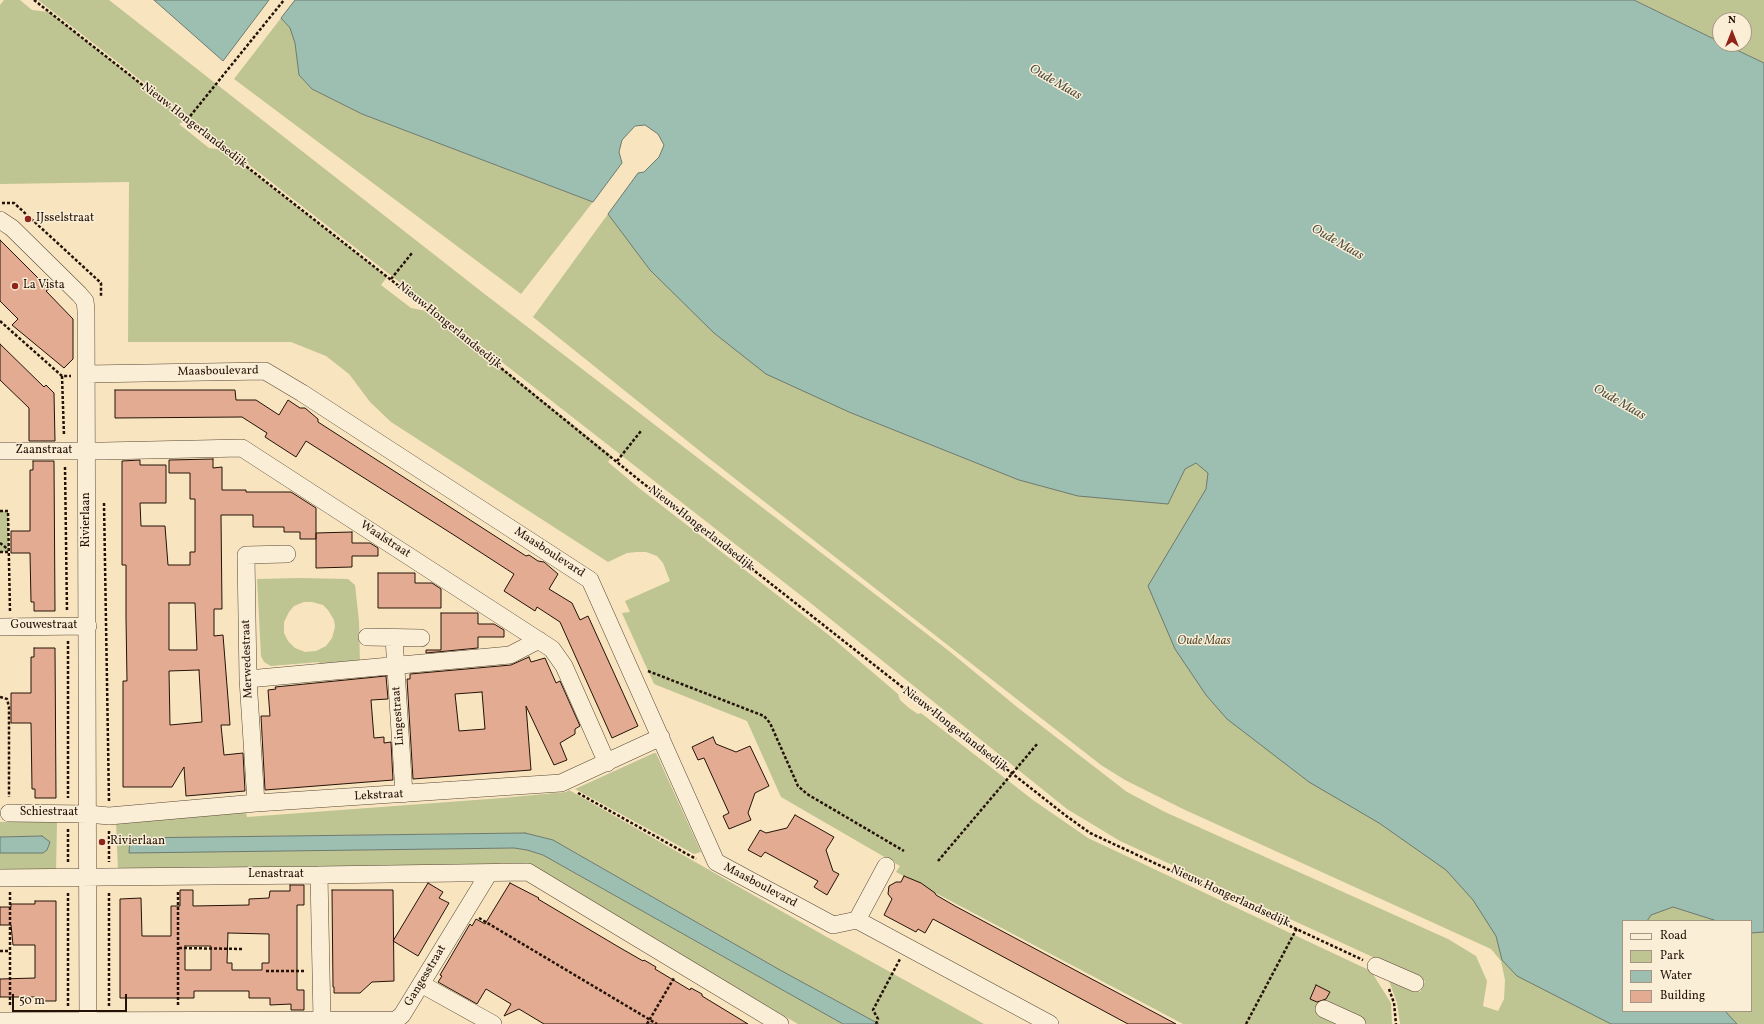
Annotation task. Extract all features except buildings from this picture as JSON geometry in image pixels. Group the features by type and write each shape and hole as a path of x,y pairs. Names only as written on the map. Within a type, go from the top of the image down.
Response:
{"street":[{"name":"Rivierlaan","path":"0,220 17,233 85,301 87,319 88,1022"},
{"name":"Maasboulevard","path":"87,374 265,372 302,393 590,580 716,862 833,925 857,920"},
{"name":"Waalstraat","path":"87,451 242,448 552,649 564,666 607,763"},
{"name":"Zaanstraat","path":"0,451 87,451"},
{"name":"Merwedestraat","path":"256,803 248,679 246,556 287,554"},
{"name":"Gouwestraat","path":"5,627 88,626"},
{"path":"367,637 421,638"},
{"name":"Lingestraat","path":"394,638 404,794"},
{"path":"248,679 396,664 510,655 539,640"},
{"name":"Lekstraat","path":"88,814 109,816 256,803 561,783 661,737"},
{"name":"Schiestraat","path":"9,813 88,814"},
{"path":"886,866 857,920 1050,1024"},
{"path":"319,875 528,872 681,966 780,1024"},
{"name":"Gangesstraat","path":"5,1021 88,1022 178,1020 254,1022 322,1020 384,1022 396,1020 402,1015 489,873"},
{"name":"Lenastraat","path":"5,878 319,875 322,1020"},
{"path":"1376,966 1415,983"},
{"path":"421,984 493,1024"},
{"path":"1324,1009 1357,1024"}],"path":[{"name":"Nieuw Hongerlandsedijk","path":"34,0 391,279 617,461 1011,774 1090,833 1376,966"},
{"path":"187,120 284,0"},
{"path":"391,279 412,253"},
{"path":"0,321 62,376 87,374"},
{"name":"Rivierlaan","path":"62,376 68,626 68,1021"},
{"path":"617,461 640,431"},
{"path":"0,511 8,511 9,551 5,627"},
{"path":"0,543 9,551"},
{"path":"0,552 9,551"},
{"path":"628,664 764,716 770,723 798,786 807,794 904,851"},
{"path":"0,697 7,699 9,707 9,813"},
{"path":"938,861 1038,743"},
{"path":"561,783 704,863 716,862"},
{"path":"178,876 178,1020"},
{"path":"5,878 10,951 5,1021"},
{"path":"465,910 657,1024"},
{"path":"1246,1024 1297,928"},
{"path":"876,1024 878,1019 873,1010 906,947"},
{"path":"179,948 244,949"},
{"path":"0,951 10,951"},
{"path":"647,1024 681,966"},
{"path":"266,971 321,972"},
{"path":"1394,1003 1396,1024"}],"green space":[{"path":"4,0 20,0 32,10 49,12 187,120 179,124 209,148 224,150 387,277 381,285 411,308 432,312 612,456 608,462 639,488 830,636 898,694 900,700 909,708 918,714 921,713 1033,800 1088,838 1371,971 1391,1003 1392,1024 1183,1024 896,872 900,866 781,797 747,721 654,684 622,613 630,612 625,601 670,581 663,563 657,556 646,552 627,553 608,562 391,422 370,402 349,374 326,356 291,342 128,342 129,182 0,184 0,5"},
{"name":"Oude Maas","path":"38,0 109,0 482,292 949,651 1017,707 1127,792 1165,812 1448,939 1476,956 1487,981 1483,1006 1498,1011 1504,999 1505,980 1501,961 1491,949 1183,809 1125,780 1101,765 706,456 533,317 608,214 610,216 644,172 654,171 663,157 1764,780 1764,1024 1400,1024 1397,1003 1388,978 1420,992 1425,981 1120,841 1067,809 808,601"},
{"path":"1635,0 1764,0 1764,63 1741,52 1752,52 1752,12 1712,12 1712,38"},
{"path":"281,18 290,28 295,43 299,75 312,89 362,114 593,202 521,294 234,79"},
{"path":"0,511 8,511 9,552 0,552"},
{"path":"257,579 348,579 355,585 359,621 360,665 323,668 319,662 271,666 264,662 261,656","holes":["304,602 312,602 323,605 328,610 334,620 335,627 332,638 326,646 316,651 305,652 295,648 288,641 284,633 284,622 294,606"]},
{"path":"656,753 701,852 694,854 575,789"},
{"path":"569,790 825,936 984,1024 879,1024 780,970 553,840 525,833 130,838 129,852 514,848 527,850 543,855 843,1024 798,1024 533,868 518,863 501,863 481,869 118,871 116,821 246,811 247,817 502,798 566,792"},
{"path":"0,822 57,822 56,873 0,870 0,853 43,853 42,836 0,837"}],"water":[{"path":"154,0 269,0 223,61"},
{"path":"295,0 1634,0 1712,38 1712,52 1741,52 1764,63 1764,932 1752,933 1752,920 1714,920 1673,907 1651,915 1648,920 1622,920 1622,1012 1726,1012 1737,1024 1611,1024 1517,976 1502,960 1496,936 1473,900 1446,870 1379,823 1309,782 1227,719 1206,695 1175,649 1148,586 1206,489 1208,473 1196,463 1185,469 1168,504 1078,496 1019,480 849,412 766,374 714,333 650,270 608,214 638,173 644,172 659,157 664,145 658,134 645,125 635,126 622,140 619,152 622,163 593,202 362,114 312,89 299,75 295,43 290,28 281,18"},
{"path":"525,833 553,840 780,970 879,1024 843,1024 543,855 527,850 514,848 129,853 130,838"},
{"path":"42,836 50,842 47,850 43,853 0,853 0,837"}],"place":[{"name":"IJsselstraat","path":"28,219"},
{"name":"La Vista","path":"15,286"},
{"name":"Rivierlaan","path":"102,842"}]}
